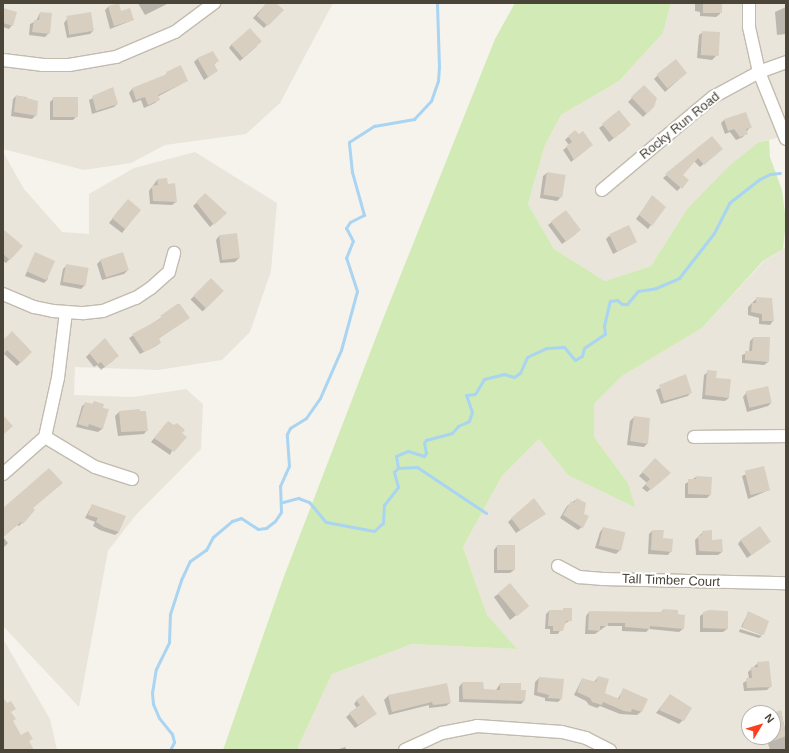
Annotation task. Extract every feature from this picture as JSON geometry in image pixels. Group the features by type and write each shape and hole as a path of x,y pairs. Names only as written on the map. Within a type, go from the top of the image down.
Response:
{"street":[{"path":"3,60 42,65 75,64 116,57 175,32 214,3"},
{"path":"749,3 749,27 759,72 786,139"},
{"name":"Rocky Run Road","path":"602,190 713,97 759,72 786,62"},
{"path":"3,294 34,307 66,312 103,310 136,298 169,272 174,253"},
{"path":"3,474 44,437 58,378 66,312"},
{"path":"694,437 786,436"},
{"path":"44,437 95,467 132,479"},
{"name":"Tall Timber Court","path":"558,566 579,577 603,579 786,584"},
{"path":"405,750 442,733 477,726 562,732 590,739 610,750"}],"shaded area":[{"path":"3,3 333,3 280,103 246,134 165,145 131,163 84,170 3,149"},
{"path":"671,3 786,3 786,136 759,142 687,209 651,266 605,281 554,249 528,204 545,145 561,115 619,81 663,33"},
{"path":"3,152 24,189 62,232 89,234 89,194 134,168 195,152 277,203 271,271 250,332 222,360 158,370 75,367 74,395 133,397 186,389 203,404 201,449 135,516 108,551 79,707 3,626"},
{"path":"786,247 786,750 299,750 298,747 332,674 412,644 516,649 487,615 463,547 502,476 539,439 568,475 628,483 594,437 594,404 622,376 702,328 764,261"},
{"path":"3,639 50,719 57,750 3,750"}],"green space":[{"path":"515,3 671,3 663,33 619,81 561,115 545,145 528,204 554,249 605,281 651,266 687,209 729,166 759,142 769,140 770,157 782,190 786,221 783,249 763,261 702,328 622,376 594,404 594,437 628,483 635,507 568,475 539,439 502,476 463,547 487,615 517,649 412,644 332,674 298,747 299,750 223,750 283,579 383,319 495,39"}],"building":[{"path":"119,3 121,11 130,8 134,20 114,26 108,6"},
{"path":"266,3 276,3 284,10 268,26 257,16"},
{"path":"703,3 722,3 722,13 703,13"},
{"path":"3,8 17,12 13,26 3,23"},
{"path":"40,12 52,13 50,34 32,32 34,20 39,20"},
{"path":"91,12 94,31 69,35 66,16"},
{"path":"250,28 262,42 243,58 231,44"},
{"path":"702,31 720,32 719,56 701,55"},
{"path":"213,51 219,61 214,64 218,71 208,77 197,58"},
{"path":"676,59 687,73 667,89 656,74"},
{"path":"181,65 188,81 158,95 160,100 148,105 145,97 136,100 132,88 167,74 166,72"},
{"path":"644,85 657,98 654,107 647,114 631,97"},
{"path":"113,87 118,104 96,111 92,96"},
{"path":"16,95 38,101 37,116 14,112"},
{"path":"53,97 78,97 78,117 53,117"},
{"path":"619,110 631,125 614,139 602,124"},
{"path":"746,112 752,128 746,129 748,134 740,137 734,129 728,131 724,119"},
{"path":"575,130 579,134 583,131 593,145 574,160 566,146 572,142 568,136"},
{"path":"712,136 723,149 704,165 698,158 683,175 689,180 682,189 665,174"},
{"path":"547,172 566,175 562,198 543,195"},
{"path":"167,178 168,184 175,183 177,202 153,201 152,186 158,185 157,179"},
{"path":"205,193 227,213 214,225 196,202"},
{"path":"652,195 666,207 652,226 639,215"},
{"path":"128,199 141,210 125,229 112,218"},
{"path":"566,210 581,230 566,241 551,221"},
{"path":"629,225 637,242 617,252 609,234"},
{"path":"3,229 23,246 10,260 3,254"},
{"path":"237,233 240,258 222,260 219,235"},
{"path":"35,252 55,261 47,280 26,271"},
{"path":"123,252 129,270 106,277 100,259"},
{"path":"66,264 89,268 86,286 63,282"},
{"path":"211,278 224,291 206,308 193,296"},
{"path":"756,297 772,298 774,321 762,321 762,314 751,312 752,303 756,303"},
{"path":"177,304 180,304 190,318 159,338 161,343 144,352 132,334 162,318 160,316"},
{"path":"12,331 32,352 21,363 7,350 3,355 3,340"},
{"path":"753,337 770,337 769,362 745,360 745,351 752,351"},
{"path":"105,338 119,356 105,367 101,362 98,364 89,353"},
{"path":"707,370 717,371 716,378 731,379 729,398 705,395"},
{"path":"686,374 692,393 664,401 659,385"},
{"path":"768,386 772,403 749,408 746,391"},
{"path":"94,401 104,404 103,408 109,409 103,429 89,424 88,427 78,424 85,402 93,404"},
{"path":"140,409 140,411 146,411 148,431 121,432 119,411"},
{"path":"3,415 13,426 3,435"},
{"path":"634,416 650,418 648,444 630,441"},
{"path":"168,421 174,425 177,423 185,430 182,433 187,437 174,452 154,438"},
{"path":"655,458 671,473 651,490 645,484 650,479 642,472"},
{"path":"764,466 770,490 751,495 745,471"},
{"path":"49,468 63,483 33,508 35,510 23,524 21,522 3,537 3,508"},
{"path":"696,476 712,477 711,495 688,494 688,479 696,479"},
{"path":"534,498 546,514 520,530 511,518"},
{"path":"577,498 586,503 584,514 589,516 583,528 563,515 571,501 574,503"},
{"path":"92,504 126,516 119,532 104,527 96,522 98,518 88,515"},
{"path":"760,526 771,542 751,555 740,540"},
{"path":"603,527 625,532 621,551 599,546"},
{"path":"652,530 664,530 663,538 673,539 672,552 651,550"},
{"path":"712,530 712,540 722,539 723,552 699,551 698,536 702,535 702,531"},
{"path":"497,545 515,545 515,570 497,570"},
{"path":"510,583 529,606 517,616 498,593"},
{"path":"563,608 572,608 572,621 566,621 563,631 553,631 553,626 548,626 549,610 563,610"},
{"path":"663,609 678,610 678,614 685,615 684,629 650,626 650,629 625,627 625,623 608,623 608,626 600,626 600,631 588,630 589,611 662,612"},
{"path":"709,610 728,611 728,629 703,628 703,612"},
{"path":"748,611 769,621 764,635 742,628"},
{"path":"769,661 772,687 747,688 746,678 752,678 751,667 758,667 757,662"},
{"path":"598,676 609,679 605,693 619,699 623,688 648,699 642,712 632,709 631,712 624,711 603,702 602,705 592,702 590,698 577,692 582,678 596,682"},
{"path":"539,677 564,679 562,699 548,698 549,695 537,692"},
{"path":"462,682 483,682 484,689 500,690 500,683 521,683 521,690 526,690 525,701 463,699"},
{"path":"447,683 451,703 433,705 432,702 392,712 388,695"},
{"path":"670,694 692,708 684,721 659,710"},
{"path":"363,695 377,714 358,725 349,713 360,705 356,700"},
{"path":"3,697 7,703 11,701 16,709 11,712 16,719 13,721 21,735 28,731 33,739 29,741 34,750 3,750"},
{"path":"781,710 786,736 781,738"}],"waterway":[{"path":"170,750 174,742 172,734 159,718 153,704 152,693 156,669 169,642 170,614 181,580 190,561 206,550 213,537 232,521 241,518 258,529 266,528 275,521 281,512 280,486 289,466 287,434 290,428 306,418 320,398 341,350 357,291 346,258 353,241 346,228 350,222 364,215 352,172 349,142 374,126 414,119 431,101 438,81 439,67 437,3"},
{"path":"283,502 298,498 309,502 326,522 374,531 383,523 384,505 398,487 394,472 398,468 396,456 408,451 424,456 426,453 424,443 426,440 452,433 458,426 469,421 472,412 466,395 475,394 484,379 504,374 514,377 520,373 527,357 546,348 564,347 575,360 582,356 584,348 605,334 604,326 610,301 617,300 622,304 627,304 638,291 656,288 679,278 714,233 729,203 760,179 770,174 780,173"},
{"path":"398,468 417,467 486,513"}]}
